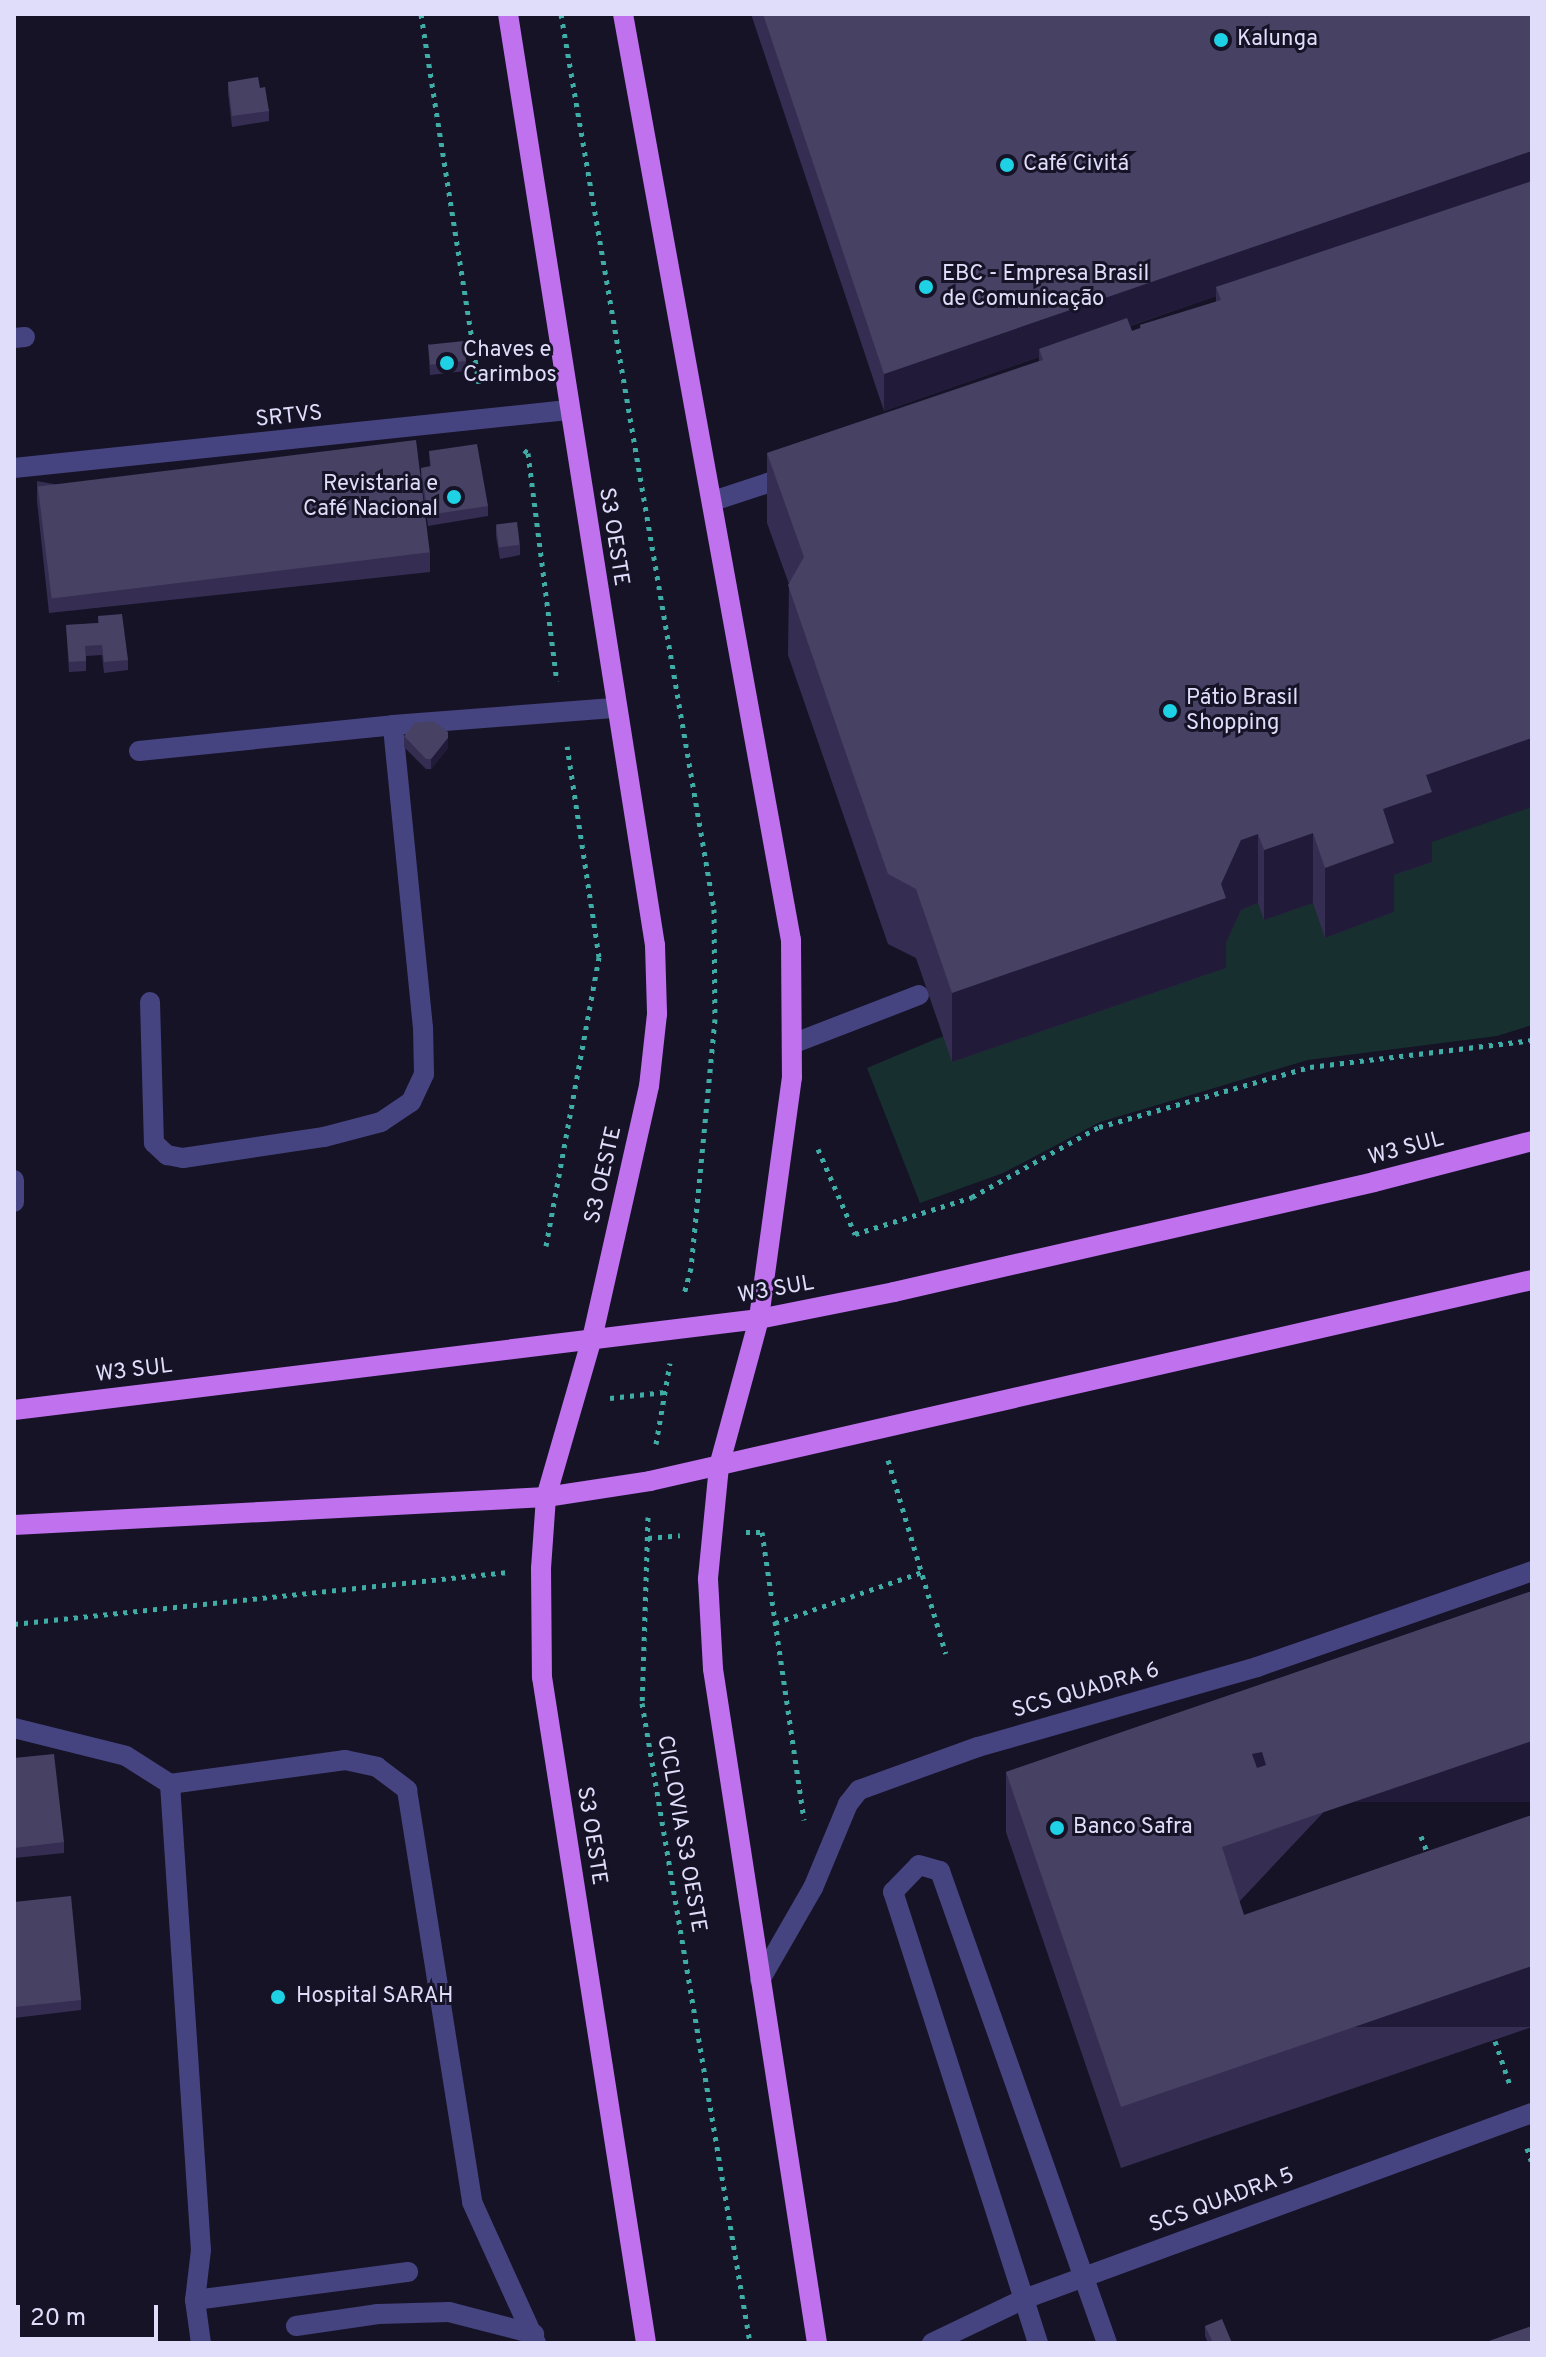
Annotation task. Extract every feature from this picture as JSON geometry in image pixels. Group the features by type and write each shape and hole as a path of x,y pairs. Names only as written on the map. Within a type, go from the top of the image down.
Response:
{"main road":[{"name":"S3 OESTE","path":"508,14 568,410 655,945 657,1014 649,1086 592,1338 546,1497 541,1568 542,1677 646,2343"},
{"path":"623,14 791,940 792,1077 759,1319 719,1466 708,1579 713,1669 817,2343"},
{"name":"W3 SUL","path":"14,1410 759,1319 894,1292 1328,1193 1532,1141"},
{"path":"14,1525 546,1497 650,1481 1532,1280"}],"street":[{"name":"SRTVS","path":"14,468 568,410"},
{"path":"713,501 804,471"},
{"path":"139,751 393,725 616,708"},
{"path":"150,1002 154,1143 167,1155 183,1158 324,1137 381,1122 411,1102 424,1074 423,1028 393,725"},
{"path":"792,1044 919,995"},
{"path":"14,1180 14,1202"},
{"name":"SCS QUADRA 6","path":"760,1980 813,1888 848,1804 859,1790 978,1747 1257,1667 1532,1571"},
{"path":"14,1728 126,1756 170,1784 345,1760 377,1767 407,1790 472,2202 535,2339"},
{"path":"170,1784 201,2250 195,2300 201,2343"},
{"path":"1038,2343 893,1892 919,1865 940,1871 1107,2343"},
{"name":"SCS QUADRA 5","path":"932,2343 1024,2299 1532,2113"},
{"path":"195,2300 408,2272"},
{"path":"296,2326 378,2314 449,2312 535,2339"}],"path":[{"path":"421,14 479,385 471,395 475,421"},
{"name":"CICLOVIA S3 OESTE","path":"561,14 714,909 715,1019 691,1268 676,1328 650,1481 642,1703 750,2343"},
{"path":"519,444 528,453 562,712 599,957 546,1246"},
{"path":"812,1136 855,1234 972,1197 1099,1127 1279,1075 1310,1067 1532,1040"},
{"path":"573,1402 665,1392"},
{"path":"879,1431 946,1654"},
{"path":"648,1538 712,1532 762,1532 804,1826"},
{"path":"14,1624 541,1568"},
{"path":"775,1623 922,1572"},
{"path":"1418,1827 1434,1872"},
{"path":"1495,2041 1508,2079"}],"green space":[{"path":"1532,788 1532,1025 1497,1036 1308,1060 1100,1122 1003,1173 920,1203 867,1068 936,1039 1202,948 1225,883"}],"building":[{"path":"763,14 1532,14 1532,151 884,374"},
{"path":"258,77 260,88 265,87 269,111 232,116 228,82"},
{"name":"Pátio Brasil Shopping","path":"1532,181 1532,738 1426,775 1432,792 1383,809 1394,843 1325,868 1313,833 1264,850 1258,834 1241,840 1221,884 1226,898 952,993 916,889 888,874 788,585 804,557 767,453 1043,360 1039,349 1127,318 1132,331 1141,328 1140,325 1221,300 1216,287"},
{"path":"464,341 466,361 430,365 428,345"},
{"path":"416,440 430,552 52,599 38,486"},
{"name":"Revistaria e Café Nacional","path":"477,444 488,506 428,515 421,468 431,466 429,451"},
{"path":"517,522 520,545 499,547 496,525"},
{"path":"122,614 128,660 104,662 102,645 85,646 86,661 69,662 66,625 99,623 98,616"},
{"path":"433,721 448,732 448,738 431,759 426,759 404,736 415,723"},
{"path":"1532,1591 1532,1741 1222,1847 1244,1915 1532,1815 1532,1966 1121,2107 1006,1772","holes":["1262,1752 1266,1765 1257,1768 1252,1754"]},
{"path":"54,1754 64,1842 14,1848 14,1758"},
{"path":"71,1896 81,2000 14,2007 14,1902"},
{"path":"1222,2319 1232,2343 1213,2343 1205,2326"},
{"path":"1532,2326 1532,2343 1483,2343"}],"place":[{"name":"Kalunga","path":"1221,40"},
{"name":"Café Civitá","path":"1007,165"},
{"name":"EBC - Empresa Brasil de Comunicação","path":"926,287"},
{"name":"Chaves e Carimbos","path":"447,363"},
{"name":"Revistaria e Café Nacional","path":"454,497"},
{"name":"Pátio Brasil Shopping","path":"1170,711"},
{"name":"Banco Safra","path":"1057,1828"},
{"name":"Hospital SARAH","path":"278,1997"}]}
